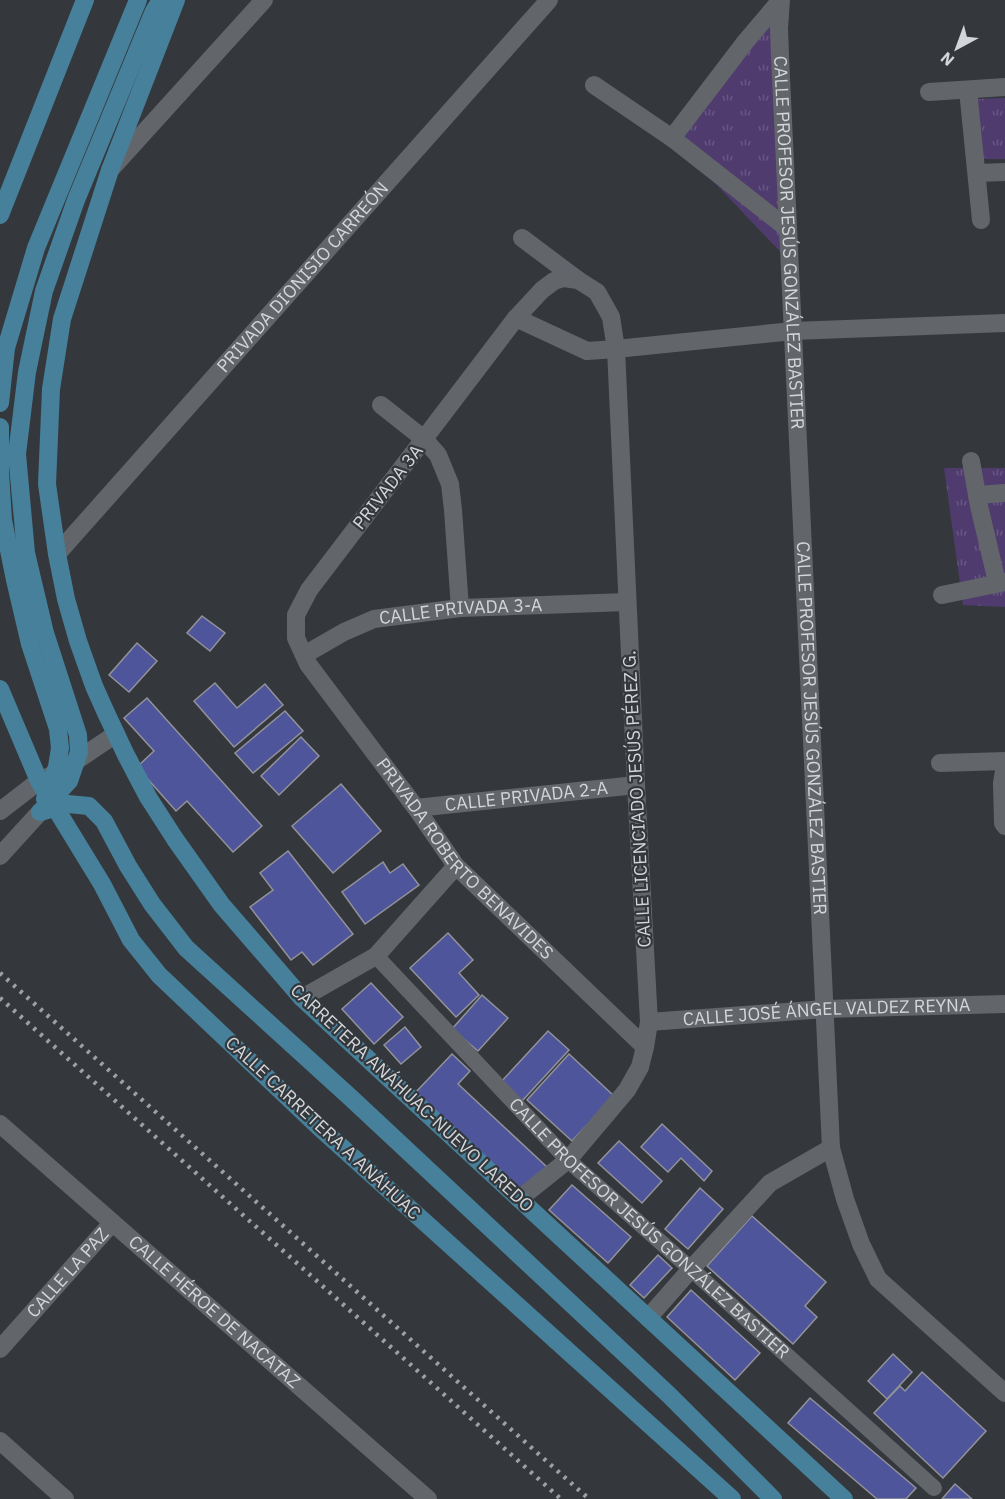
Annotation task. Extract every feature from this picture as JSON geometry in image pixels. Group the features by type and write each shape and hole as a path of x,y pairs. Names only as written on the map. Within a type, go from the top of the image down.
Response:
{"main road":[{"path":"0,215 85,0"},
{"path":"0,403 6,348 36,248 138,0"},
{"path":"40,812 69,781 79,752 78,735 45,633 26,553 17,454 27,372 45,291 76,200 154,11 161,0"},
{"name":"CARRETERA ANÁHUAC-NUEVO LAREDO","path":"176,0 110,170 62,319 51,389 47,484 57,554 78,641 94,686 148,797 175,839 221,904 302,998 844,1499"},
{"path":"0,427 3,520 30,644 58,729 60,748 57,767 40,812"},
{"name":"CALLE CARRETERA A ANÁHUAC","path":"0,689 39,780 102,885 131,940 159,975 318,1126 732,1499"},
{"path":"40,812 68,804 89,806 105,821 146,895 186,948 351,1098 669,1395 773,1499"}],"street":[{"path":"110,170 264,0"},
{"name":"PRIVADA DIONISIO CARREÓN","path":"57,554 549,0"},
{"path":"672,138 781,1"},
{"name":"CALLE PROFESOR JESÚS GONZÁLEZ BASTIER","path":"781,1 780,56 831,1148 845,1199 861,1244 878,1279 1005,1393"},
{"path":"594,85 672,138 788,228"},
{"path":"929,92 1005,87"},
{"path":"968,90 981,220"},
{"path":"977,173 1005,172"},
{"name":"CALLE LICENCIADO JESÚS PÉREZ G.","path":"519,1199 568,1160 627,1090 640,1067 649,1022 616,349 611,317 597,292 522,238"},
{"path":"381,405 424,439 516,318 542,290 554,280 564,278 578,280"},
{"path":"516,318 587,351 793,331 1005,323"},
{"name":"PRIVADA 3A","path":"304,655 296,638 296,615 309,590 424,439 438,455 450,484 460,608"},
{"path":"942,595 1001,582 977,495 971,461"},
{"path":"977,495 1005,494"},
{"name":"CALLE PRIVADA 3-A","path":"304,655 344,632 374,619 460,608 627,602"},
{"name":"PRIVADA ROBERTO BENAVIDES","path":"304,655 308,664 416,808 456,866 645,1047"},
{"path":"0,811 39,780 61,771 116,734"},
{"path":"940,763 1005,763 1002,783 1005,826"},
{"name":"CALLE PRIVADA 2-A","path":"416,808 636,785"},
{"path":"0,856 40,812"},
{"path":"302,998 376,956 456,866"},
{"name":"CALLE JOSÉ ÁNGEL VALDEZ REYNA","path":"649,1022 825,1009 1005,1004"},
{"name":"CALLE HÉROE DE NACATAZ","path":"0,1124 418,1496"},
{"path":"648,1318 770,1183 831,1148"},
{"name":"CALLE LA PAZ","path":"0,1349 112,1223"},
{"path":"0,1441 65,1499"}],"lane":[{"name":"CALLE PROFESOR JESÚS GONZÁLEZ BASTIER","path":"376,956 568,1160 934,1488"}],"green space":[{"path":"780,1 790,262 672,138"},
{"path":"1005,98 1005,159 980,159 978,99"},
{"path":"944,468 1005,468 1005,607 963,605"}],"building":[{"path":"202,616 225,633 210,651 187,633"},
{"path":"137,643 157,661 129,692 109,675"},
{"path":"215,683 237,708 265,684 283,705 234,747 194,701"},
{"path":"147,698 262,826 233,852 187,801 176,811 137,767 154,751 124,718"},
{"path":"285,711 303,731 253,773 235,753"},
{"path":"301,737 319,756 279,795 261,776"},
{"path":"341,784 381,831 333,873 292,826"},
{"path":"288,851 353,934 313,965 302,952 291,960 250,907 273,890 260,873"},
{"path":"383,862 390,873 403,864 419,885 365,924 342,892"},
{"path":"448,933 473,960 459,973 479,995 456,1017 410,968"},
{"path":"371,983 403,1017 374,1044 342,1009"},
{"path":"482,995 508,1018 478,1051 452,1029"},
{"path":"405,1027 421,1047 401,1064 384,1045"},
{"path":"548,1031 569,1050 522,1101 501,1082"},
{"path":"452,1054 470,1071 458,1084 547,1167 523,1193 415,1093"},
{"path":"569,1054 614,1096 572,1141 527,1100"},
{"path":"662,1124 712,1171 704,1181 681,1158 668,1172 641,1147"},
{"path":"619,1141 662,1181 642,1203 598,1163"},
{"path":"572,1185 631,1237 608,1263 549,1210"},
{"path":"700,1188 723,1209 688,1249 665,1229"},
{"path":"752,1216 826,1282 805,1306 817,1317 793,1344 707,1266"},
{"path":"658,1255 672,1268 644,1298 630,1285"},
{"path":"691,1290 760,1353 735,1380 667,1317"},
{"path":"893,1354 912,1372 887,1399 868,1381"},
{"path":"922,1372 986,1431 943,1478 874,1413 900,1386 905,1391"},
{"path":"810,1398 916,1488 906,1499 877,1499 788,1423"},
{"path":"955,1484 972,1499 942,1499"}],"railway":[{"path":"0,973 589,1499"},
{"path":"0,998 561,1499"}]}
